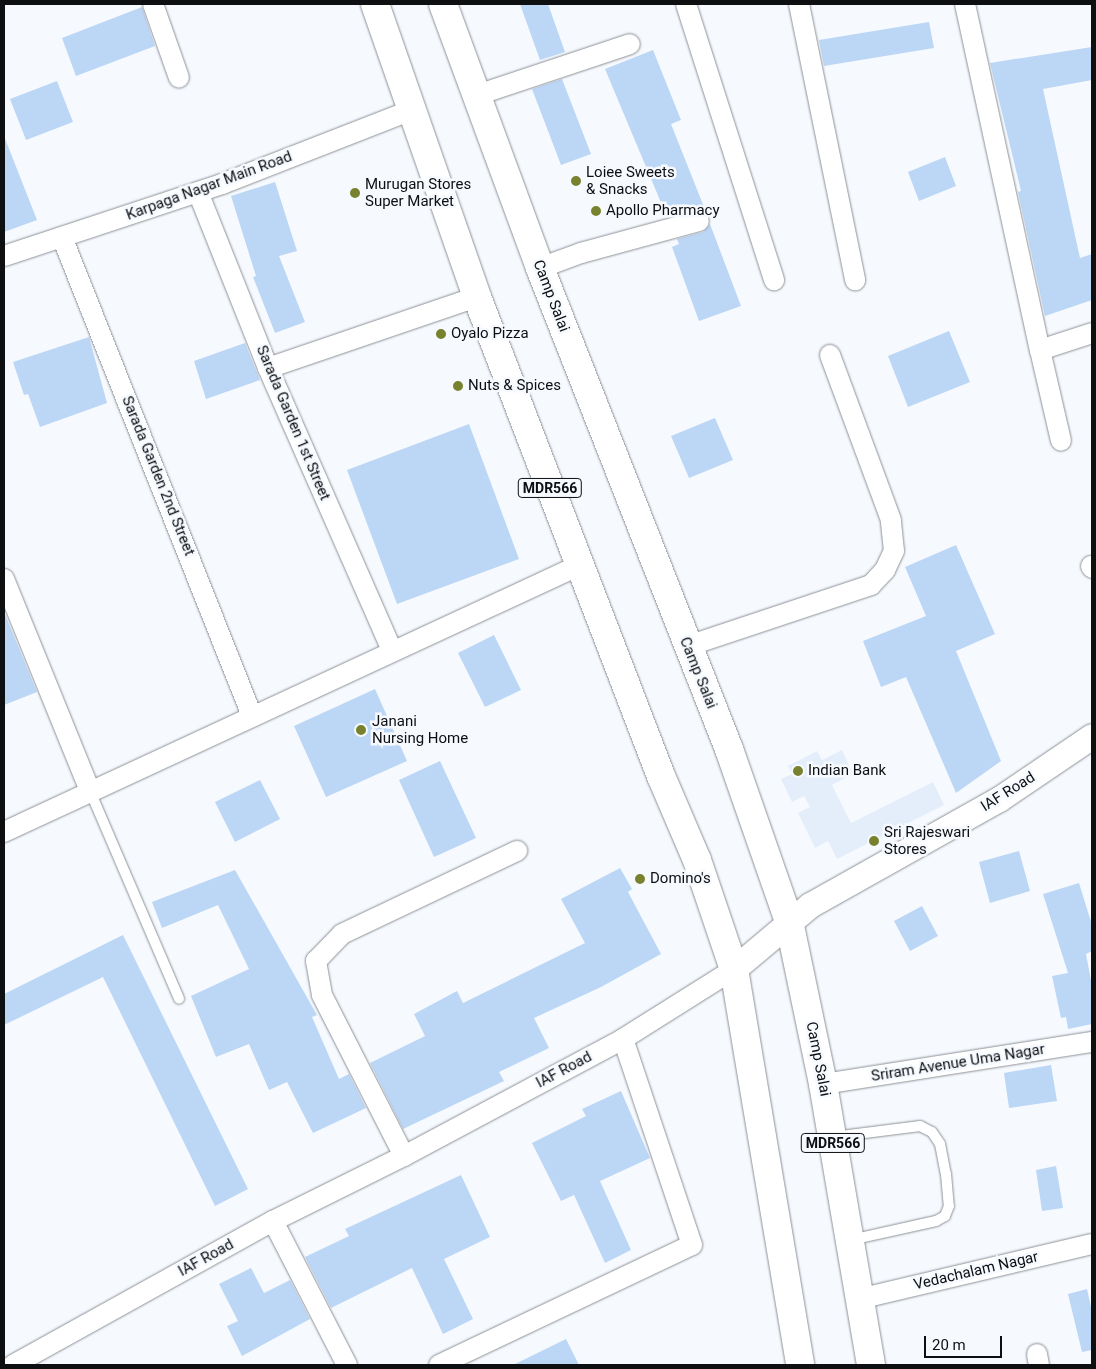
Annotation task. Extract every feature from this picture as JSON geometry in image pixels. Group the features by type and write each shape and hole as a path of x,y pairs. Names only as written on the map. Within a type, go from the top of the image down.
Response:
{"main road":[{"name":"MDR566","path":"375,4 477,297 660,776 697,860 734,969 800,1365"},
{"name":"Camp Salai","path":"443,4 540,268 729,749 789,921 823,1084 871,1365"}],"street":[{"path":"153,4 179,78"},
{"path":"686,4 774,280"},
{"path":"799,4 855,280"},
{"path":"964,4 1061,441"},
{"path":"476,96 630,44"},
{"name":"Karpaga Nagar Main Road","path":"4,256 198,192 412,110"},
{"name":"Sarada Garden 1st Street","path":"198,192 268,368 392,651"},
{"path":"540,268 581,253 698,221"},
{"name":"Sarada Garden 2nd Street","path":"62,237 252,716"},
{"path":"268,368 477,297"},
{"path":"1040,350 1092,333"},
{"path":"688,646 871,585 885,570 894,551 891,520 830,354"},
{"path":"4,832 580,565"},
{"path":"6,590 90,791"},
{"name":"IAF Road","path":"21,1363 273,1221 404,1156 623,1038 734,969 810,905 999,799 1092,736"},
{"path":"404,1156 322,995 316,961 323,950 342,934 517,851"},
{"path":"439,1365 692,1245 623,1038"},
{"name":"Sriram Avenue Uma Nagar","path":"823,1084 1092,1042"},
{"path":"273,1221 347,1365"},
{"name":"Vedachalam Nagar","path":"859,1298 1092,1244"}],"lane":[{"path":"90,791 179,999"},
{"path":"832,1137 920,1126 932,1132 940,1144 946,1174 949,1206 945,1216 936,1221 849,1240"}],"shaded area":[{"path":"842,750 853,774 832,785 851,823 933,782 944,805 837,859 828,841 815,848 798,813 810,807 804,796 792,802 781,779 792,774 788,766 817,751 822,760"}],"building":[{"path":"520,4 548,4 565,52 540,60"},
{"path":"142,7 155,46 76,76 62,38"},
{"path":"929,22 934,48 824,66 819,40"},
{"path":"1092,47 1092,80 1043,89 1080,258 1092,254 1092,300 1045,316 1018,192 1021,191 990,63"},
{"path":"653,50 681,120 671,124 706,212 696,210 667,217 605,69"},
{"path":"562,79 591,154 561,165 532,89"},
{"path":"57,81 73,122 26,140 10,99"},
{"path":"4,136 37,220 4,232"},
{"path":"945,157 956,186 919,201 908,172"},
{"path":"275,182 297,251 279,256 305,322 275,333 253,277 256,276 231,196"},
{"path":"710,224 741,306 699,321 672,247 679,244 677,239 703,232"},
{"path":"949,331 970,382 908,407 888,356"},
{"path":"89,337 107,403 40,427 28,394 24,395 13,362"},
{"path":"245,343 260,380 206,399 194,361"},
{"path":"715,418 733,460 689,478 671,436"},
{"path":"469,424 519,559 397,604 347,470"},
{"path":"956,545 995,634 956,651 1001,761 956,793 906,677 881,687 863,641 926,616 905,567"},
{"path":"4,612 37,692 4,705"},
{"path":"494,635 521,690 485,707 458,653"},
{"path":"375,689 407,761 326,797 294,726"},
{"path":"440,761 476,838 434,857 399,780"},
{"path":"260,780 280,819 235,842 215,802"},
{"path":"1019,851 1030,891 990,903 979,862"},
{"path":"620,868 632,889 628,892 661,954 601,987 534,1018 549,1048 499,1072 504,1081 403,1129 370,1063 425,1036 414,1014 457,991 463,1003 585,943 561,899"},
{"path":"235,870 317,1015 312,1017 339,1079 349,1074 366,1108 313,1133 287,1082 269,1090 249,1044 216,1057 191,996 249,969 218,905 162,928 152,902"},
{"path":"1079,883 1092,925 1092,951 1086,954 1092,986 1092,1024 1068,1029 1066,1017 1061,1018 1052,976 1068,973 1043,894"},
{"path":"922,906 938,936 910,951 894,921"},
{"path":"123,935 248,1189 215,1206 103,977 4,1025 4,994"},
{"path":"1051,1065 1057,1101 1009,1108 1004,1073"},
{"path":"621,1091 650,1158 600,1181 631,1250 605,1263 574,1195 561,1201 532,1143 586,1116 582,1109"},
{"path":"1056,1166 1063,1208 1042,1211 1036,1170"},
{"path":"461,1175 490,1237 444,1259 473,1319 443,1334 412,1268 331,1308 305,1257 349,1236 345,1229"},
{"path":"251,1268 264,1293 290,1280 310,1319 242,1356 227,1326 238,1321 219,1284"},
{"path":"1087,1289 1092,1312 1092,1350 1082,1352 1068,1294"},
{"path":"566,1339 579,1365 513,1365"}],"place":[{"name":"Loiee Sweets & Snacks","path":"576,181"},
{"name":"Murugan Stores Super Market","path":"355,193"},
{"name":"Apollo Pharmacy","path":"596,211"},
{"name":"Oyalo Pizza","path":"441,334"},
{"name":"Nuts & Spices","path":"458,386"},
{"name":"Janani Nursing Home","path":"361,730"},
{"name":"Indian Bank","path":"798,771"},
{"name":"Sri Rajeswari Stores","path":"874,841"},
{"name":"Domino's","path":"640,879"}]}
